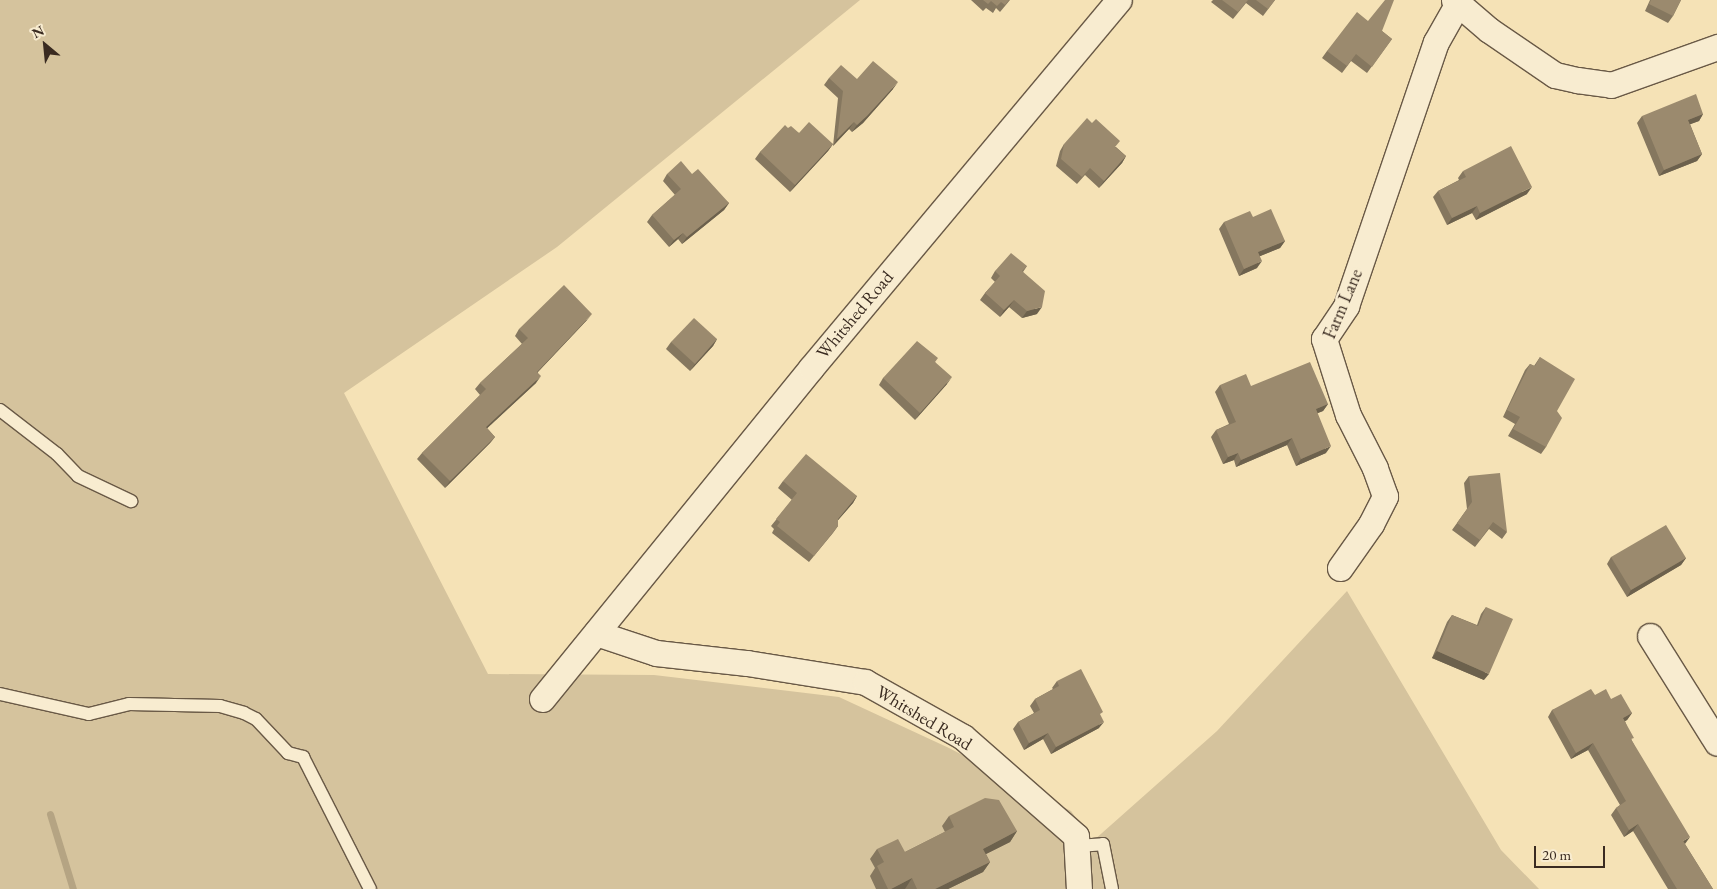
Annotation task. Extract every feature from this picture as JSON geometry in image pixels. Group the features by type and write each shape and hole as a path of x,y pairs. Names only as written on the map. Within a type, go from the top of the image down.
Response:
{"street":[{"name":"Whitshed Road","path":"542,699 811,368 1118,0"},
{"path":"1456,1 1489,30 1555,74 1577,80 1611,85 1717,47"},
{"name":"Farm Lane","path":"1340,568 1371,524 1385,496 1375,468 1348,415 1324,339 1346,306 1436,42 1456,1"},
{"name":"Whitshed Road","path":"596,633 656,654 747,663 865,682 963,737 1077,841"},
{"path":"1650,636 1717,743"},
{"path":"1077,841 1080,889"}],"lane":[{"path":"0,410 57,454 78,476 132,500"},
{"path":"0,694 89,714 129,704 220,706 244,712 256,719 288,753 303,756 370,889"},
{"path":"1077,841 1103,844 1112,889"}],"shaded area":[{"path":"0,0 860,0 557,247 344,393 488,674 654,675 839,697 949,748 1071,811 1093,841 1217,731 1347,591 1501,850 1539,889 0,889"}],"building":[{"path":"983,0 1009,0 1005,5 1001,2 997,6 991,1 988,4"},
{"path":"1222,0 1248,0 1238,12"},
{"path":"1256,0 1275,0 1268,9"},
{"path":"1385,0 1394,0 1382,31 1392,39 1372,67 1356,54 1347,66 1327,51 1357,12 1368,21"},
{"path":"1651,0 1681,0 1673,16 1649,4"},
{"path":"873,61 898,82 867,116 857,125 854,122 837,139 843,91 829,78 841,65 857,79"},
{"path":"1696,94 1703,114 1688,120 1702,154 1664,170 1642,116"},
{"path":"1087,118 1092,123 1096,119 1120,141 1115,147 1126,156 1104,181 1090,168 1082,177 1061,159 1064,144"},
{"path":"809,122 833,144 795,185 760,152 785,125 788,128 791,126 799,133"},
{"path":"1511,146 1532,187 1480,213 1477,206 1452,218 1438,191 1466,177 1463,171"},
{"path":"681,161 692,174 698,169 729,203 687,237 683,233 674,240 652,215 681,189 667,174"},
{"path":"1271,209 1285,241 1258,252 1262,261 1244,269 1224,222 1250,211 1253,217"},
{"path":"1011,253 1027,266 1022,271 1045,291 1042,307 1027,311 1014,300 1004,310 985,293 1000,276 995,271"},
{"path":"564,285 592,314 537,372 541,376 486,427 495,437 450,481 422,453 486,389 480,383 528,338 519,329"},
{"path":"694,318 717,339 695,364 671,342"},
{"path":"917,341 938,358 935,362 952,377 920,413 883,378"},
{"path":"1540,357 1575,379 1557,411 1562,418 1546,447 1513,429 1520,417 1507,410 1530,364 1535,366"},
{"path":"1310,362 1328,404 1316,409 1331,446 1301,459 1292,438 1241,460 1238,453 1228,457 1216,430 1236,422 1220,385 1246,374 1251,386"},
{"path":"806,454 857,496 838,519 838,526 814,556 777,526 780,522 776,519 797,493 783,481"},
{"path":"1500,473 1507,532 1493,522 1480,540 1457,523 1472,502 1469,476"},
{"path":"1666,525 1686,558 1631,590 1611,557"},
{"path":"1486,607 1513,619 1489,674 1437,651 1452,615 1478,626"},
{"path":"1081,669 1103,712 1100,714 1104,722 1056,747 1048,733 1029,743 1018,722 1040,710 1035,699 1059,686 1057,681"},
{"path":"1591,689 1595,695 1606,689 1611,699 1621,694 1632,713 1623,718 1634,738 1631,739 1690,837 1683,841 1713,889 1677,889 1638,824 1629,830 1616,808 1626,801 1593,743 1576,753 1552,710"},
{"path":"985,798 999,800 1017,831 983,849 990,862 935,889 917,889 912,878 888,889 877,866 884,862 877,849 898,839 905,852 954,827 949,816"}],"waterway":[{"path":"50,814 73,889"}]}
